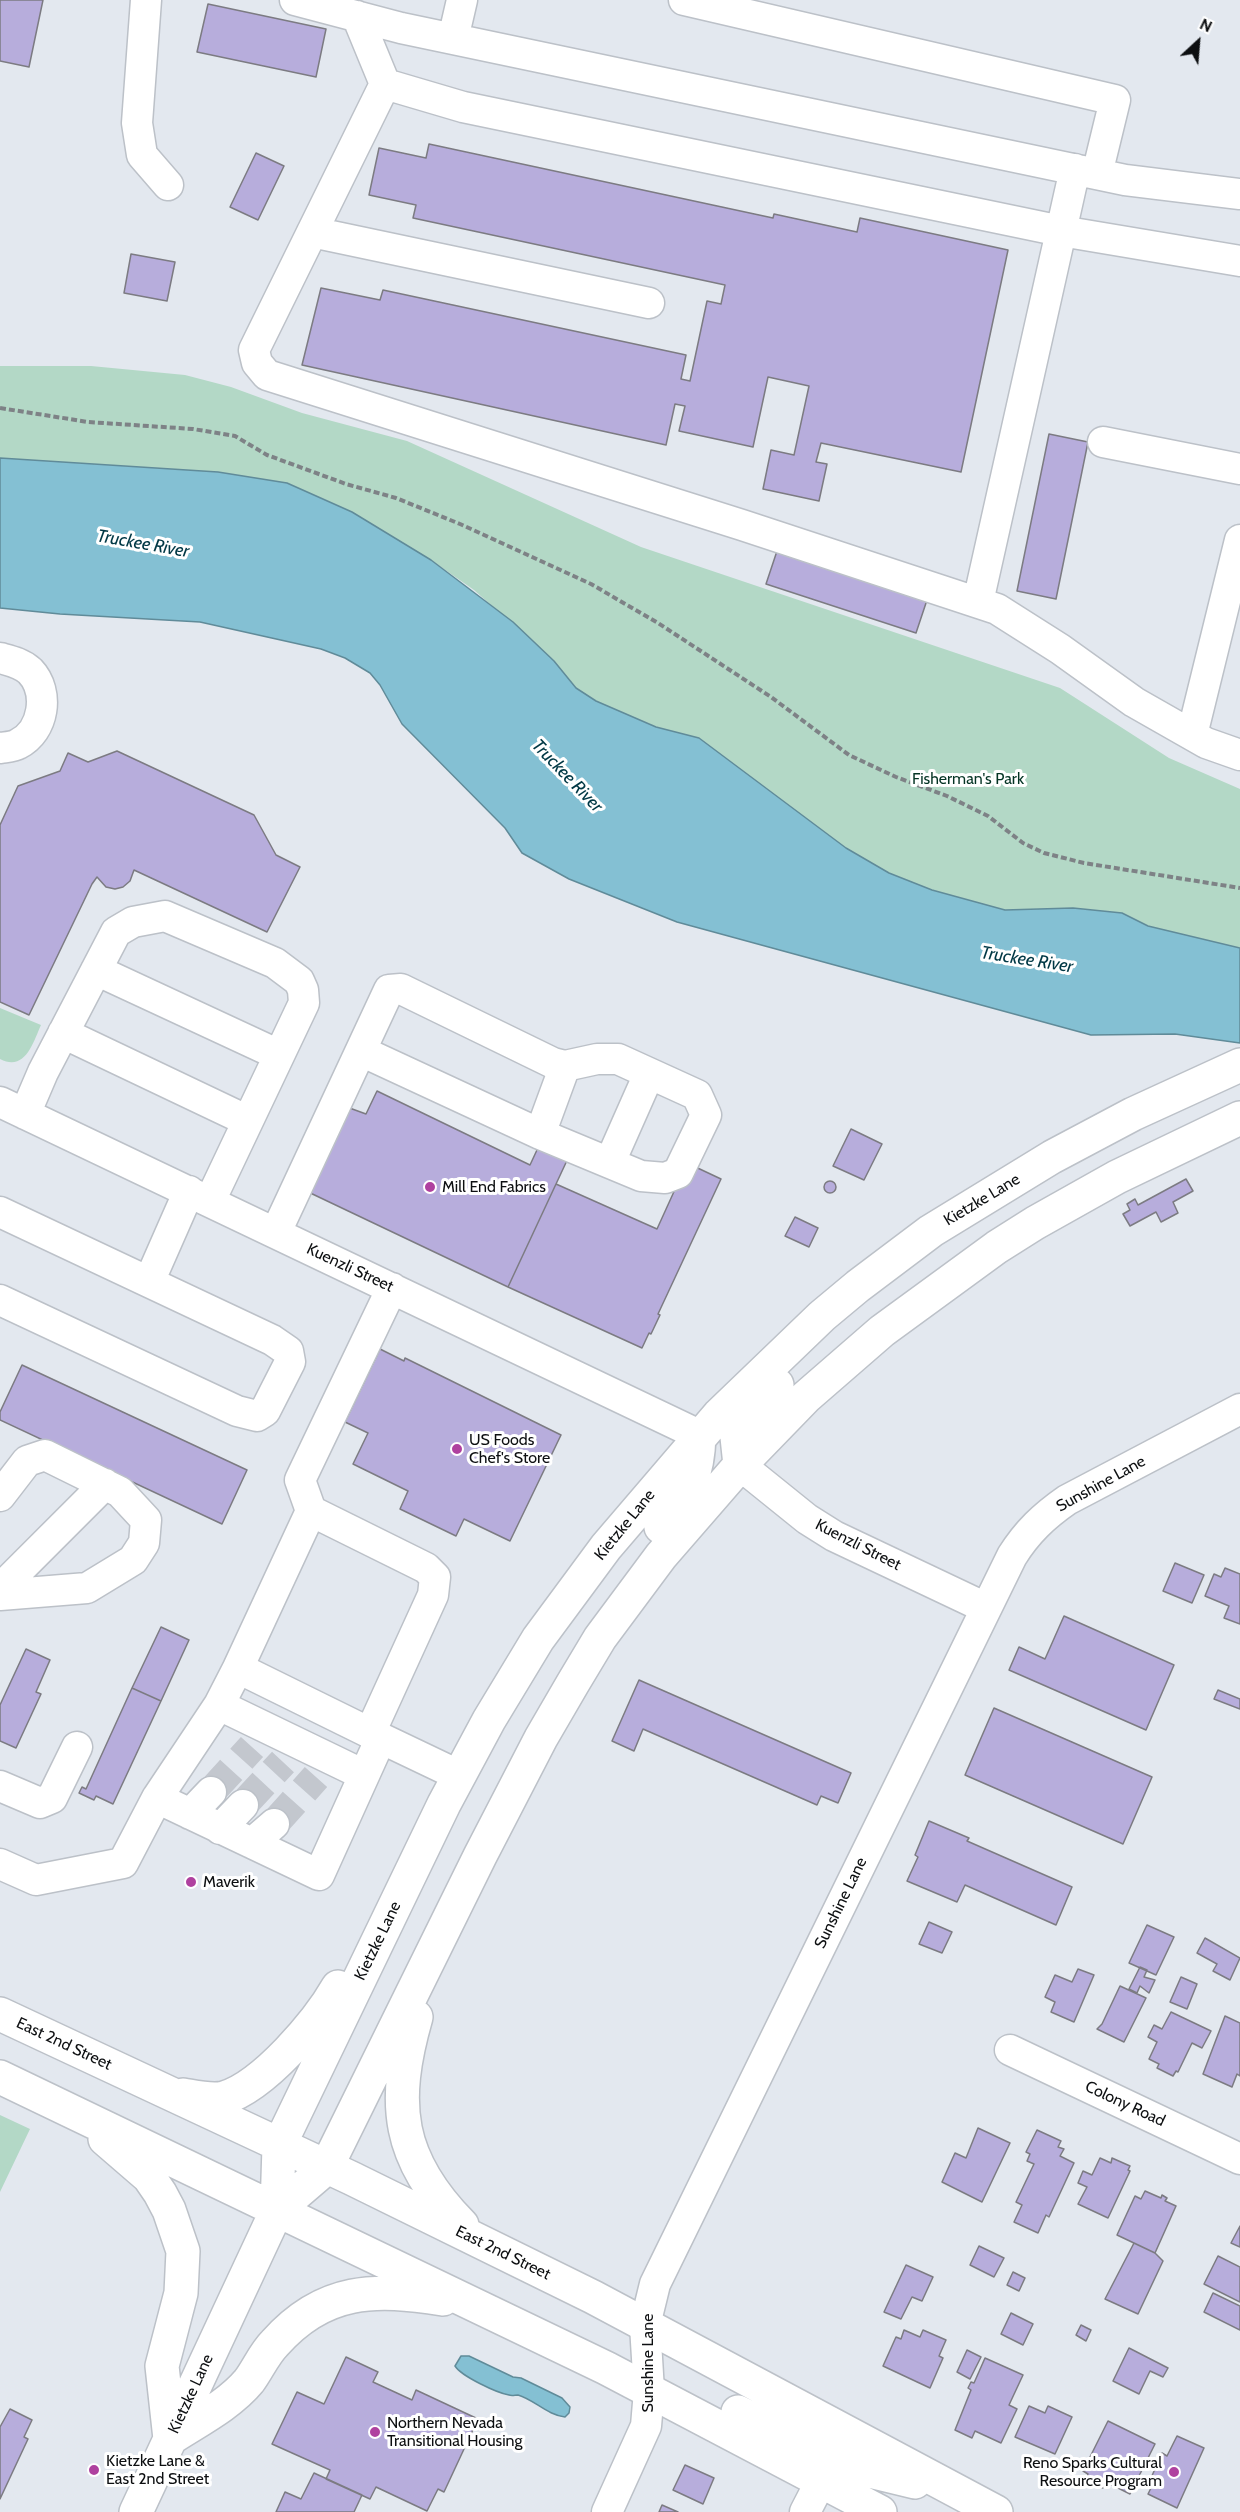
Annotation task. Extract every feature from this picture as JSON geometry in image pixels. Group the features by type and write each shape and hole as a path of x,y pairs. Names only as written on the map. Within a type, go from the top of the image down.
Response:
{"main road":[{"name":"Kietzke Lane","path":"136,2512 277,2210 279,2146 458,1774 538,1639 606,1547 699,1435 749,1384 858,1286 931,1231 972,1204 1062,1152 1176,1093 1240,1065"},
{"name":"Kietzke Lane","path":"277,2210 326,2168 480,1856 557,1710 600,1638 661,1556 740,1465 806,1397 882,1331 989,1253 1090,1191 1163,1153 1237,1119"},
{"path":"740,1465 737,1437 750,1412 800,1361 809,1343 808,1329"},
{"path":"661,1556 656,1546 659,1531 688,1491 699,1462 699,1435"},
{"path":"169,2094 223,2098 251,2085 299,2040 318,2018 402,1891"},
{"path":"436,1948 407,2055 401,2094 403,2126 413,2156 429,2188 476,2239"},
{"name":"East 2nd Street","path":"0,2014 476,2239 645,2325 996,2512"},
{"path":"0,2077 474,2303 649,2391 821,2481 869,2509"},
{"path":"70,2111 148,2177 170,2210 177,2230 183,2251 181,2293 162,2366 170,2439 229,2399 248,2381 273,2344 293,2325 314,2310 334,2300 358,2294 383,2292 474,2303"},
{"path":"649,2391 677,2385 691,2388 849,2466 912,2482 946,2486"}],"street":[{"path":"146,0 137,123 142,154 168,185"},
{"path":"296,0 339,8 453,39 1125,180 1240,194"},
{"path":"453,39 462,0"},
{"path":"684,0 1114,100 1061,231 978,602"},
{"path":"339,8 385,84 463,107 1061,231 1240,261"},
{"path":"385,84 254,350 257,363 267,375 730,521 997,609 1134,702 1206,743 1240,755"},
{"path":"312,232 649,303"},
{"path":"1103,441 1240,469"},
{"path":"1192,735 1240,540"},
{"path":"0,658 16,662 31,672 41,691 42,712 36,729 19,744 0,748"},
{"path":"12,1108 63,1033 116,932 133,922 165,916 275,963 299,981 303,990 304,1004 248,1121 149,1282"},
{"path":"96,970 279,1055"},
{"path":"276,1232 389,990 401,989 553,1063 565,1066 597,1059 618,1059 698,1095 706,1115 678,1173 665,1178 640,1176 540,1134 361,1052"},
{"path":"63,1033 248,1121"},
{"path":"540,1134 565,1066"},
{"path":"610,1162 649,1074"},
{"name":"Kuenzli Street","path":"12,1108 699,1435"},
{"path":"0,1212 272,1340 288,1351 290,1362 265,1410 257,1416 237,1411 0,1300"},
{"path":"158,1798 220,1829 263,1834 319,1875 364,1775 375,1735 433,1595 435,1577 426,1568 311,1511 300,1480 392,1287"},
{"name":"Sunshine Lane","path":"607,2512 646,2426 649,2391 645,2325 655,2284 1012,1556 1026,1534 1044,1516 1067,1500 1240,1409"},
{"path":"0,1496 27,1461 45,1455 120,1492 146,1520 144,1543 133,1560 87,1588 0,1595"},
{"name":"Kuenzli Street","path":"740,1465 807,1519 834,1536 986,1608"},
{"path":"0,1589 105,1484"},
{"path":"0,1864 36,1880 123,1863 158,1798 219,1705 311,1511"},
{"path":"238,1668 458,1774"},
{"path":"219,1705 260,1738 324,1769 364,1775"},
{"path":"0,1786 40,1803 52,1798 77,1747"},
{"path":"190,1814 211,1792"},
{"path":"220,1829 243,1805"},
{"name":"Colony Road","path":"1010,2050 1240,2159"},
{"path":"805,2512 821,2481"}],"path":[{"path":"0,408 88,422 164,426 235,436 267,455 303,466 346,484 396,498 460,524 591,584 658,623 771,698 849,755 896,777 947,796 988,816 1023,843 1044,853 1084,863 1240,888"}],"green space":[{"name":"Fisherman's Park","path":"0,366 91,366 185,375 231,387 302,413 407,441 641,547 1060,688 1169,758 1240,789 1240,948 1148,926 1122,913 1073,908 1005,910 932,890 889,873 846,848 699,738 656,727 596,701 576,688 554,661 474,590 431,560 352,512 323,501 218,472 0,458"},
{"path":"0,1008 41,1025 27,1054 16,1062 0,1059"},
{"path":"0,2115 30,2129 0,2192"}],"water":[{"name":"Truckee River","path":"0,458 218,472 287,483 352,512 431,560 513,622 554,661 576,688 596,701 656,727 699,738 846,848 889,873 932,890 1005,910 1073,908 1122,913 1148,926 1240,948 1240,1043 1175,1034 1091,1035 677,922 569,879 522,853 505,828 402,724 380,685 370,673 345,658 321,649 200,622 0,608"},
{"path":"461,2356 469,2356 562,2398 570,2407 569,2413 565,2417 559,2416 524,2397 503,2394 480,2384 455,2366"}],"building":[{"path":"0,0 43,0 29,67 0,61"},
{"path":"208,4 326,29 316,77 197,52"},
{"path":"429,144 773,218 774,214 857,232 860,218 1008,250 961,472 821,443 816,462 827,464 819,501 763,489 771,450 794,455 809,386 768,377 753,447 679,431 685,406 675,404 666,445 302,365 321,288 380,300 383,290 686,355 681,379 690,381 707,301 721,304 725,285 413,218 416,205 369,195 379,148 426,158"},
{"path":"256,153 284,166 258,220 230,207"},
{"path":"131,254 175,262 167,301 124,293"},
{"path":"1049,434 1088,442 1056,599 1017,591"},
{"path":"777,551 927,600 916,633 766,584"},
{"path":"117,751 254,815 276,855 300,867 267,932 134,870 130,881 123,887 115,889 106,887 97,877 29,1015 0,1002 0,825 18,786 60,771 68,753 88,762"},
{"name":"Mill End Fabrics","path":"377,1091 530,1165 543,1137 570,1154 508,1287 304,1190 344,1106 366,1114"},
{"path":"851,1129 882,1144 864,1180 833,1166"},
{"path":"687,1163 721,1179 658,1314 660,1315 642,1348 508,1287 556,1184 657,1229"},
{"path":"1186,1179 1193,1191 1173,1202 1178,1213 1161,1222 1156,1212 1130,1226 1123,1214 1130,1210 1127,1204 1135,1199 1138,1205"},
{"path":"832,1181 836,1187 832,1193 828,1193 824,1185"},
{"path":"795,1217 818,1228 809,1247 785,1236"},
{"name":"US Foods Chef's Store","path":"380,1349 404,1361 405,1358 561,1435 510,1541 464,1519 456,1536 400,1509 408,1491 353,1464 368,1433 345,1422"},
{"path":"22,1365 247,1470 222,1524 0,1420 0,1412"},
{"path":"1175,1563 1204,1575 1192,1603 1163,1591"},
{"path":"1225,1568 1240,1574 1240,1624 1224,1618 1229,1606 1205,1596 1214,1574 1221,1577"},
{"path":"1064,1616 1174,1665 1146,1730 1009,1670 1019,1647 1045,1659"},
{"path":"161,1627 189,1640 161,1701 132,1688"},
{"path":"26,1649 50,1660 36,1692 41,1694 16,1748 0,1741 0,1705"},
{"path":"639,1680 851,1773 838,1803 821,1796 817,1805 643,1729 634,1751 612,1741"},
{"path":"132,1688 161,1701 113,1804 96,1796 94,1800 79,1793 82,1787 86,1789"},
{"path":"1218,1690 1240,1699 1240,1709 1214,1699"},
{"path":"994,1708 1152,1777 1123,1844 965,1775"},
{"path":"929,1821 969,1838 967,1841 1072,1887 1056,1925 965,1885 957,1902 907,1881 918,1857 915,1855"},
{"path":"929,1922 952,1932 942,1953 919,1944"},
{"path":"1147,1925 1174,1937 1156,1975 1129,1963"},
{"path":"1205,1938 1240,1958 1230,1980 1213,1971 1217,1964 1197,1953"},
{"path":"1140,1967 1147,1970 1144,1977 1155,1980 1149,1993 1140,1986 1137,1993 1129,1989"},
{"path":"1078,1969 1094,1975 1074,2022 1051,2012 1055,2002 1045,1997 1055,1975 1072,1982"},
{"path":"1181,1977 1197,1984 1187,2009 1170,2002"},
{"path":"1120,1986 1146,1998 1124,2042 1097,2029 1102,2024"},
{"path":"1171,2012 1211,2031 1202,2048 1192,2043 1178,2072 1176,2071 1173,2076 1157,2068 1159,2064 1149,2059 1157,2042 1148,2037 1154,2025 1162,2029"},
{"path":"1225,2016 1240,2023 1240,2076 1237,2074 1232,2087 1203,2074"},
{"path":"978,2128 1010,2143 982,2202 942,2182 955,2153 966,2158"},
{"path":"1037,2130 1061,2141 1058,2147 1064,2149 1060,2156 1074,2163 1049,2217 1046,2215 1038,2233 1014,2222 1022,2205 1016,2202 1034,2164 1027,2161 1030,2154 1026,2152"},
{"path":"1100,2158 1111,2163 1112,2158 1130,2166 1128,2170 1130,2171 1108,2218 1078,2204 1087,2187 1078,2183 1083,2171 1092,2175"},
{"path":"1145,2191 1161,2198 1162,2195 1167,2198 1165,2201 1176,2206 1155,2253 1117,2235 1135,2196 1141,2199"},
{"path":"1240,2226 1240,2247 1231,2243"},
{"path":"1134,2243 1155,2253 1163,2261 1138,2314 1105,2299"},
{"path":"979,2246 1004,2258 994,2277 970,2265"},
{"path":"1218,2256 1240,2267 1240,2302 1204,2284"},
{"path":"906,2265 933,2277 922,2301 912,2297 901,2319 884,2312"},
{"path":"1013,2272 1025,2278 1019,2291 1007,2285"},
{"path":"1213,2293 1240,2306 1240,2330 1204,2312"},
{"path":"1011,2313 1033,2324 1023,2345 1001,2334"},
{"path":"1081,2325 1091,2330 1086,2341 1076,2335"},
{"path":"904,2330 920,2337 923,2330 946,2340 939,2356 943,2358 930,2388 883,2366 896,2337 901,2339"},
{"path":"1129,2348 1168,2368 1163,2377 1150,2371 1139,2394 1113,2381"},
{"path":"967,2350 981,2357 970,2379 957,2372"},
{"name":"Northern Nevada Transitional Housing","path":"346,2357 378,2372 373,2382 412,2400 416,2390 478,2419 444,2492 438,2489 427,2511 376,2487 370,2499 326,2479 330,2470 272,2444 297,2392 324,2404"},
{"path":"985,2358 1023,2375 1009,2405 1017,2409 1001,2443 975,2431 972,2438 955,2430 971,2390 968,2388 971,2382 974,2383"},
{"path":"1029,2406 1045,2413 1048,2406 1072,2417 1055,2454 1015,2437"},
{"path":"10,2409 32,2420 24,2437 28,2439 0,2499 0,2427"},
{"path":"1108,2421 1155,2444 1130,2494 1106,2482 1103,2488 1085,2480 1088,2474 1083,2471"},
{"name":"Reno Sparks Cultural Resource Program","path":"1177,2436 1204,2448 1177,2508 1148,2494 1155,2480 1151,2478 1162,2453 1167,2456"},
{"path":"685,2465 714,2478 703,2504 673,2490"},
{"path":"314,2473 362,2495 354,2512 276,2512 285,2492 301,2499"},
{"path":"662,2505 678,2512 659,2512"}],"tunnel":[{"path":"211,1792 252,1747"},
{"path":"243,1805 283,1762"},
{"path":"274,1824 316,1777"}],"place":[{"name":"Mill End Fabrics","path":"430,1187"},
{"name":"US Foods Chef's Store","path":"457,1449"},
{"name":"Maverik","path":"191,1882"},
{"name":"Northern Nevada Transitional Housing","path":"375,2432"},
{"name":"Kietzke Lane & East 2nd Street","path":"94,2470"},
{"name":"Reno Sparks Cultural Resource Program","path":"1174,2472"}]}
